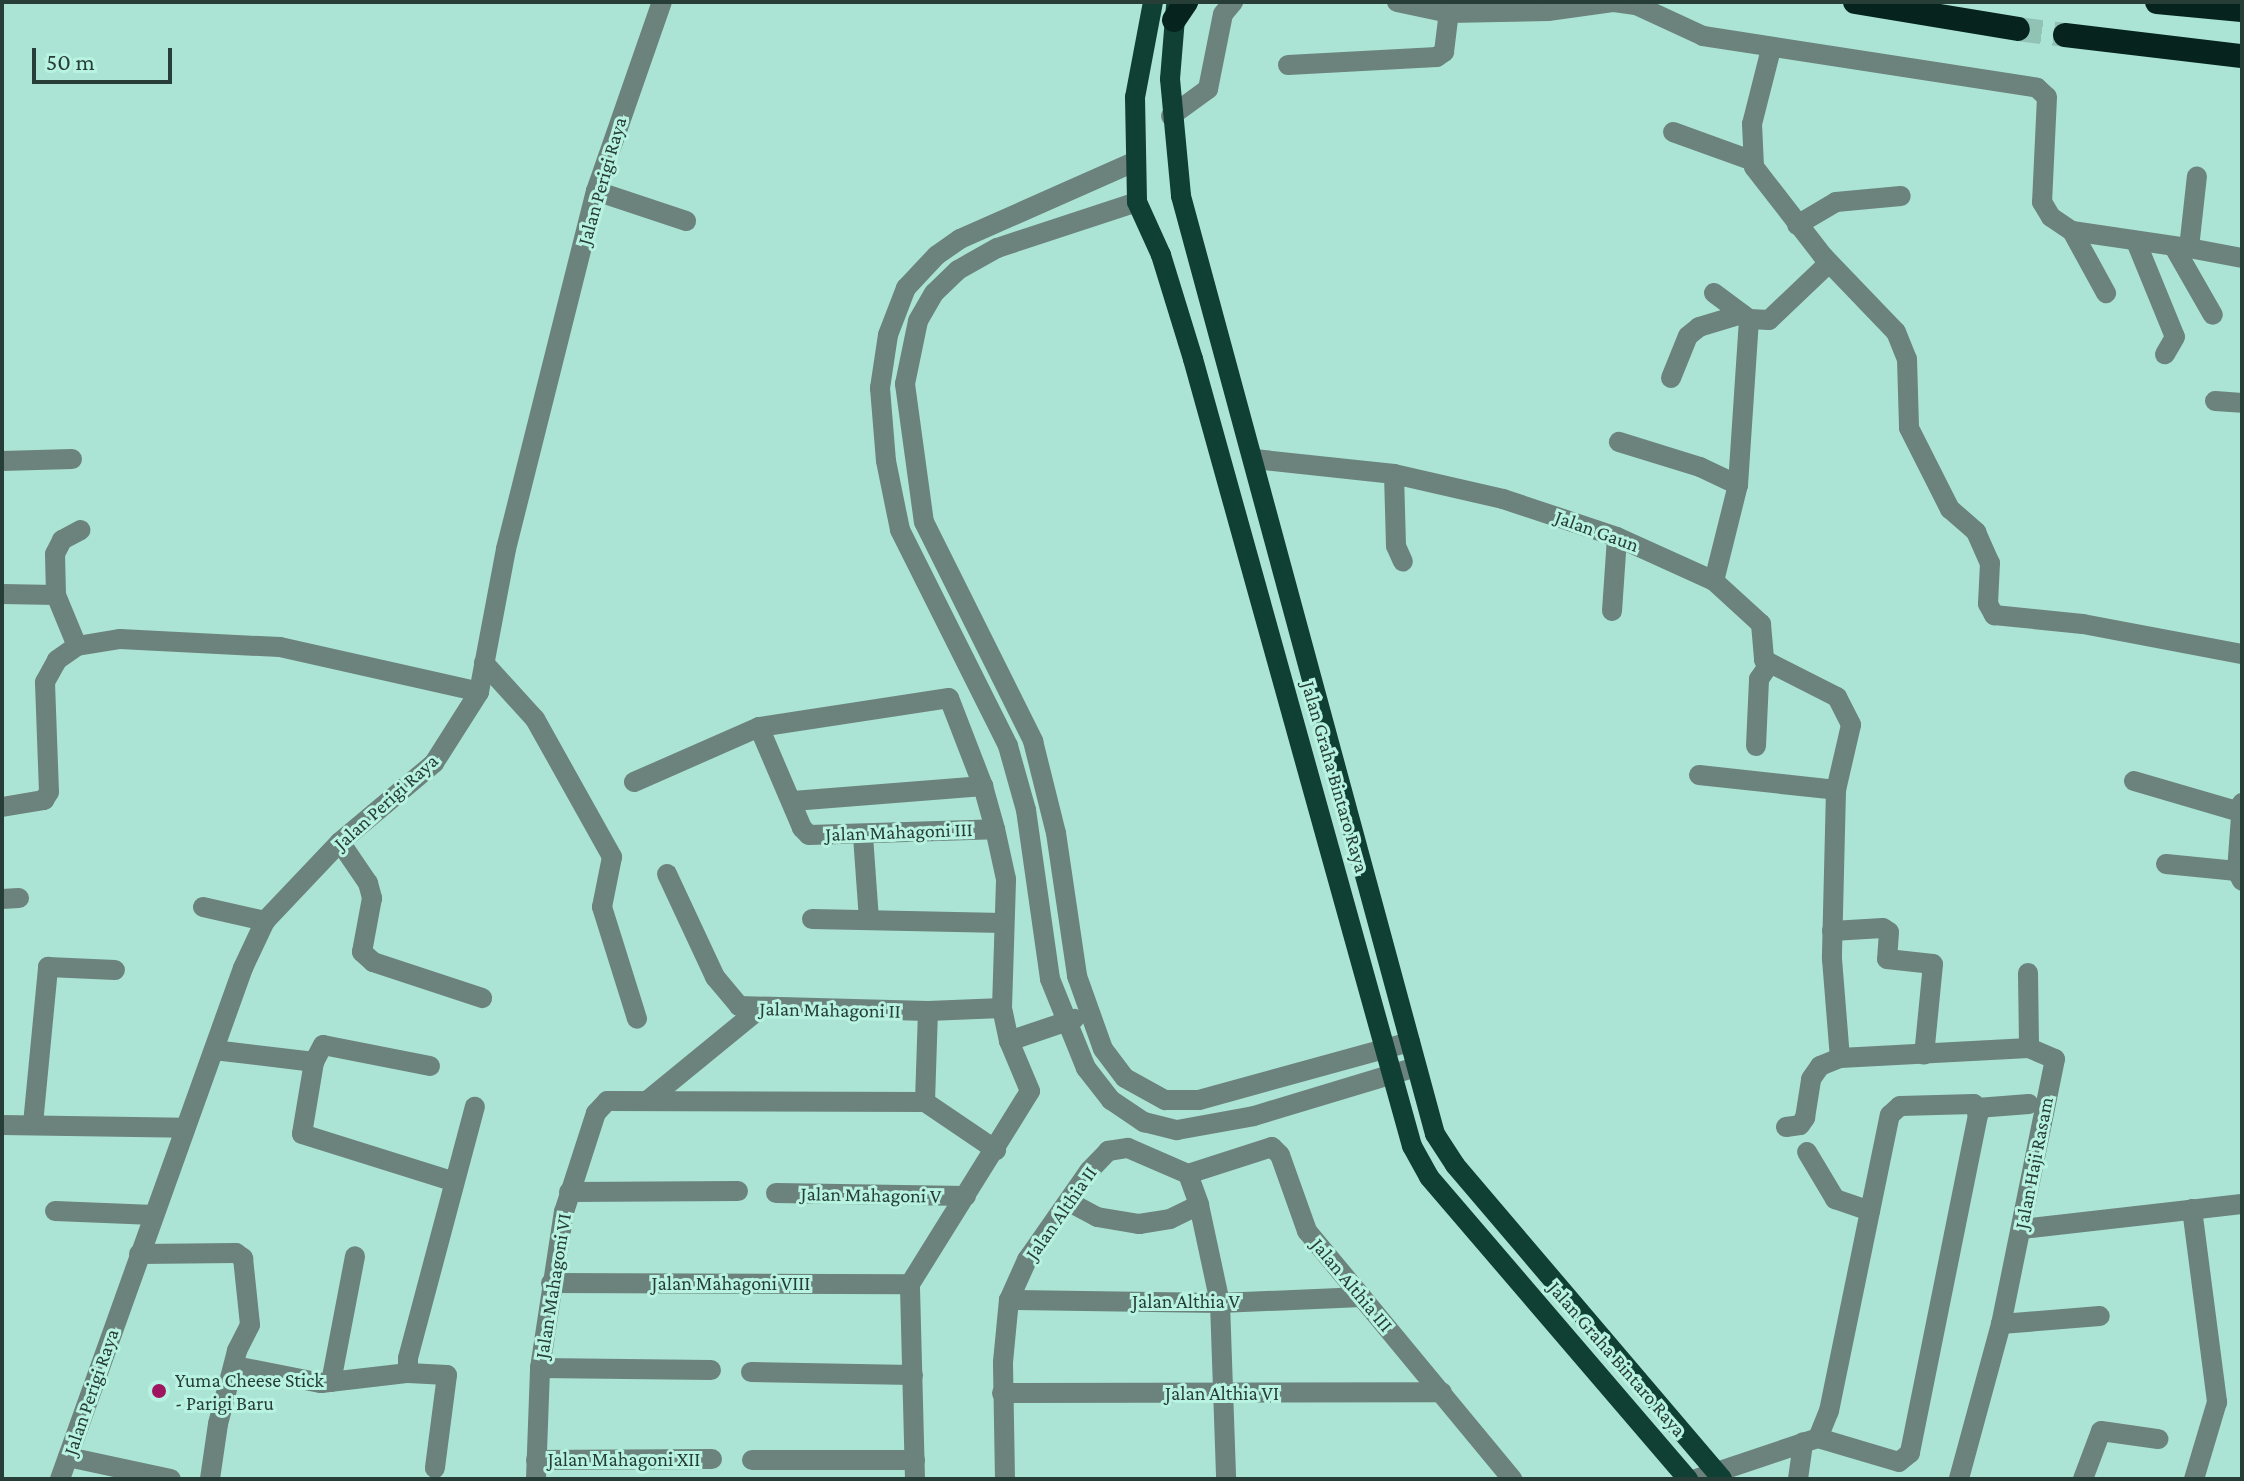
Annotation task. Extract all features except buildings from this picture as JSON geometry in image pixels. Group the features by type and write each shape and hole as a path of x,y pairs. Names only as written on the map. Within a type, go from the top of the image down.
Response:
{"highway":[{"path":"1855,2 2018,29"},
{"path":"2157,2 2242,10"},
{"path":"2065,35 2242,56"}],"main road":[{"path":"1140,2 1145,48"},
{"name":"Jalan Graha Bintaro Raya","path":"1153,2 1135,97 1137,202 1161,255 1193,359 1412,1146 1429,1177 1688,1479"},
{"name":"Jalan Graha Bintaro Raya","path":"1179,8 1171,116 1181,196 1435,1134 1455,1165 1711,1476"}],"street":[{"name":"Jalan Perigi Raya","path":"60,1479 184,1128 265,921 340,842 434,763 479,692 506,549 596,191 662,2"},
{"path":"1171,116 1208,89 1223,14 1233,2"},
{"path":"1397,2 1449,13 1548,11 1614,2 1636,5 1703,36 2041,90 2047,97 2042,202 2051,217 2072,231 2137,244 2242,258"},
{"path":"1288,65 1437,57 1444,52 1449,13"},
{"path":"1771,49 1752,124 1753,161 1797,225 1896,332 1907,359 1909,428 1950,509 1976,532 1985,553 1988,604 1994,615 2083,624 2242,654"},
{"path":"1673,132 1753,161"},
{"path":"1134,162 960,239 936,256 906,288 888,335 880,388 886,461 900,530 1017,772 1042,944 1064,1022 1086,1068 1111,1100 1150,1124 1177,1130 1228,1122 1416,1067"},
{"path":"2197,176 2182,248 2213,315"},
{"path":"596,191 686,221"},
{"path":"1797,225 1836,202 1901,196"},
{"path":"1137,202 997,248 958,270 931,298 918,321 905,384 924,522 1037,751 1056,833 1068,938 1089,1013 1103,1049 1125,1078 1160,1098 1235,1093 1410,1042"},
{"path":"2072,231 2106,293"},
{"path":"2137,244 2175,337 2165,354"},
{"path":"1671,378 1688,336 1699,327 1745,316 1769,320 1829,263"},
{"path":"906,288 931,298"},
{"path":"1714,293 1745,316"},
{"path":"1714,581 1738,485 1745,316"},
{"path":"2215,401 2242,403"},
{"path":"1619,442 1700,467 1738,485"},
{"path":"2,461 72,459"},
{"name":"Jalan Gaun","path":"1254,459 1394,474 1503,499 1617,537 1714,581 1761,624 1764,660 1770,663"},
{"path":"1394,474 1396,546 1403,562"},
{"path":"77,646 56,595 55,554 62,540 81,530"},
{"path":"1612,611 1617,537"},
{"path":"2,594 56,595"},
{"path":"2,807 44,800 49,792 45,682 57,660 77,646 120,639 280,647 479,692"},
{"path":"484,663 535,719 612,857 602,907 637,1019"},
{"path":"1756,746 1759,679 1770,663 1837,697 1847,711 1849,743 1836,790 1832,931 1840,1058"},
{"path":"634,782 783,719 949,698 983,786 1006,879 1002,1008 1009,1041 1030,1091 910,1284 915,1470 752,1460"},
{"path":"759,727 793,801 983,786"},
{"path":"1699,775 1836,790"},
{"path":"2134,781 2241,807 2240,876 2166,864"},
{"name":"Jalan Mahagoni III","path":"793,801 804,832 863,836 995,829"},
{"path":"863,836 869,919"},
{"path":"340,842 368,883 372,898 362,952 373,962 482,998"},
{"name":"Jalan Mahagoni II","path":"667,874 728,998 758,1010 1002,1008"},
{"path":"203,907 265,921"},
{"path":"812,919 1003,923"},
{"path":"1832,931 1883,928 1889,932 1887,959 1933,964 1924,1055"},
{"path":"33,1124 48,967 115,970"},
{"path":"1786,1127 1800,1125 1805,1118 1811,1079 1820,1066 1840,1058 2029,1048 2028,973"},
{"path":"647,1101 758,1010"},
{"path":"925,1102 928,1011"},
{"path":"1009,1041 1089,1013"},
{"path":"430,1066 327,1044 314,1062 303,1138 452,1181"},
{"name":"Jalan Haji Rasam","path":"1959,1479 2001,1324 2055,1059 2029,1048"},
{"path":"214,1050 314,1062"},
{"path":"1160,1098 1150,1124 1133,1149 1188,1174 1199,1205 1220,1303 1226,1479"},
{"name":"Jalan Mahagoni VI","path":"536,1470 540,1368 551,1283 569,1192 596,1113 607,1101 647,1101"},
{"path":"647,1101 925,1102 996,1150"},
{"path":"1798,1479 1811,1440 1829,1411 1894,1110 1974,1104 1977,1108 2029,1104"},
{"path":"408,1373 452,1181 475,1107"},
{"path":"1711,1476 1811,1440 1899,1462 1910,1453 1977,1108"},
{"path":"2,1125 184,1128"},
{"name":"Jalan Althia III","path":"1188,1174 1272,1147 1280,1155 1299,1216 1336,1266 1512,1479"},
{"name":"Jalan Althia II","path":"1005,1479 1002,1393 1009,1300 1027,1260 1100,1158 1133,1149"},
{"path":"1807,1152 1835,1199 1870,1211"},
{"path":"569,1192 738,1191"},
{"name":"Jalan Mahagoni V","path":"776,1193 966,1196"},
{"path":"1069,1202 1097,1217 1128,1224 1160,1221 1199,1205"},
{"path":"2022,1229 2242,1204"},
{"path":"2192,1209 2217,1402 2194,1479"},
{"path":"55,1211 154,1215"},
{"path":"139,1254 236,1253 243,1258 250,1325 218,1424 210,1479"},
{"path":"331,1382 355,1256"},
{"path":"1328,1299 1336,1266"},
{"name":"Jalan Mahagoni VIII","path":"551,1283 910,1284"},
{"name":"Jalan Althia V","path":"1009,1300 1220,1303 1362,1297"},
{"path":"2001,1324 2100,1316"},
{"path":"235,1366 331,1382 408,1373 448,1377 435,1468"},
{"path":"540,1368 711,1370"},
{"path":"751,1372 913,1375"},
{"name":"Jalan Althia VI","path":"1002,1393 1442,1392"},
{"path":"2083,1479 2101,1431 2158,1439"},
{"path":"68,1457 171,1479"},
{"name":"Jalan Mahagoni XII","path":"536,1470 712,1459"}],"tunnel":[{"path":"2018,29 2065,35"}],"place":[{"name":"Yuma Cheese Stick - Parigi Baru","path":"159,1391"}]}
